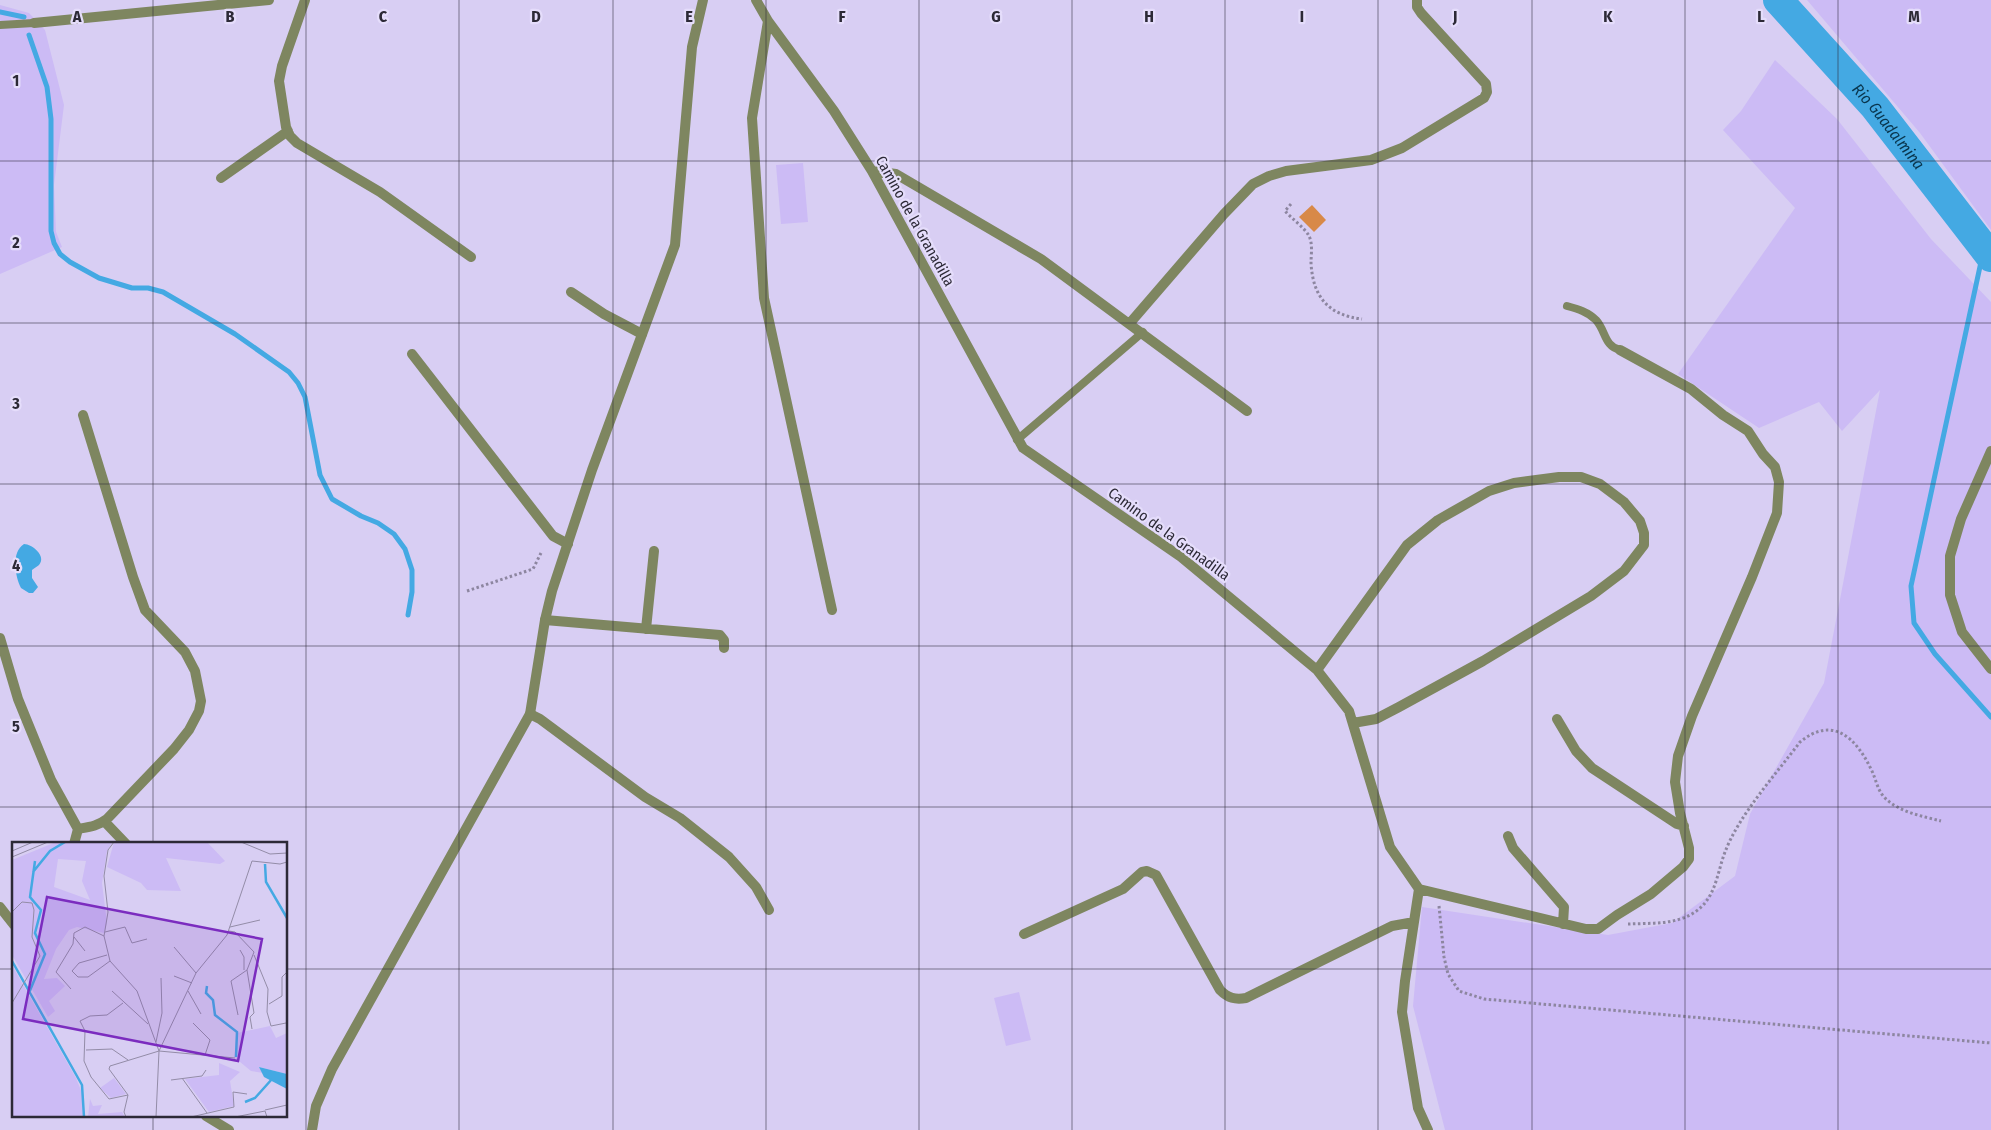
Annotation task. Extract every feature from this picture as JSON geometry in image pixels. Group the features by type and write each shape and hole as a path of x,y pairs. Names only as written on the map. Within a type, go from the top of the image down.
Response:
{"street":[{"path":"34,24 269,0"},
{"path":"305,0 278,82 288,131 297,143 380,192 471,257"},
{"path":"312,1130 316,1106 332,1069 530,714 545,620 552,591 592,470 675,245 692,47 704,0"},
{"name":"Camino de la Granadilla","path":"756,0 768,21 834,111 872,171 1022,448 1180,557 1317,670 1349,711 1390,847 1419,889"},
{"path":"1130,323 1224,214 1253,184 1269,176 1286,172 1371,160 1402,148 1484,98 1487,92 1486,84 1420,13 1416,0"},
{"path":"768,21 752,118 764,298 832,610"},
{"path":"221,178 288,131"},
{"path":"872,171 896,174 1042,259 1143,332 1247,411"},
{"path":"571,292 604,314 642,334"},
{"path":"1428,1130 1418,1108 1402,1012 1404,981 1419,889 1563,924 1586,929 1598,929 1617,914 1651,894 1682,867 1689,859 1689,848 1675,782 1678,756 1692,716 1752,577 1777,513 1779,482 1775,467 1763,454 1748,430 1723,415 1691,389 1620,350"},
{"path":"412,354 553,536 568,544"},
{"path":"78,828 94,826 104,821 189,730 199,711 201,701 196,671 185,652 145,610 132,577 83,415"},
{"path":"1991,451 1961,518 1950,556 1950,595 1962,632 1991,669"},
{"path":"1317,670 1407,545 1438,520 1489,491 1514,484 1559,477 1581,477 1600,484 1624,502 1640,521 1644,533 1644,545 1624,571 1591,596 1483,661 1399,707 1376,719 1353,723"},
{"path":"646,629 654,551"},
{"path":"545,620 720,635 724,640 724,648"},
{"path":"0,638 18,699 47,772 78,828 74,842"},
{"path":"530,714 645,797 680,818 729,857 756,887 769,910"},
{"path":"1557,719 1576,751 1592,768 1678,824 1684,826"},
{"path":"104,821 124,842"},
{"path":"1508,836 1514,848 1564,907 1563,924"},
{"path":"1024,934 1123,889 1138,874 1147,871 1156,875 1220,990 1226,995 1239,999 1246,998 1392,926 1414,922"},
{"path":"0,907 12,922"},
{"path":"209,1118 229,1130"}],"lane":[{"path":"0,25 34,24"},
{"path":"1567,306 1582,310 1595,320 1604,332 1607,342 1614,349 1620,350"},
{"path":"1017,440 1143,332"}],"path":[{"path":"1291,204 1285,211 1309,236 1315,287 1329,307 1337,314 1362,319"},
{"path":"467,591 532,569 541,553"},
{"path":"1621,925 1679,920 1695,912 1708,899 1716,882 1725,851 1740,822 1800,742 1819,730 1830,729 1850,738 1872,771 1876,785 1884,797 1896,807 1941,821"},
{"path":"1436,893 1440,908 1444,957 1448,974 1459,991 1484,998 1991,1043"}],"shaded area":[{"path":"1807,0 1991,0 1991,230 1920,133"},
{"path":"0,5 29,13 45,30 64,105 54,185 56,232 62,247 0,274"},
{"path":"1775,60 1837,119 1931,239 1991,302 1991,1130 1445,1130 1413,1006 1422,907 1608,935 1672,923 1735,876 1750,814 1824,683 1880,390 1842,431 1819,402 1759,428 1678,374 1795,208 1723,130 1741,111"},
{"path":"803,163 808,222 781,224 776,165"},
{"path":"1019,992 1031,1040 1006,1046 994,998"}],"water":[{"path":"24,544 38,551 41,558 39,565 32,570 32,578 38,587 33,593 29,593 21,588 17,577 15,564 17,553"}],"building":[{"path":"1312,205 1326,220 1314,232 1299,217"}],"waterway":[{"name":"Rio Guadalmina","path":"1778,0 1875,107 1991,257"},
{"path":"0,12 24,17"},
{"path":"29,35 47,87 51,119 51,231 54,243 60,254 70,262 99,278 132,288 148,288 163,292 235,334 289,372 298,383 305,397 320,475 332,499 361,516 378,523 394,534 405,549 412,570 412,592 408,615"},
{"path":"1984,248 1911,586 1914,623 1935,654 1991,717"}]}
